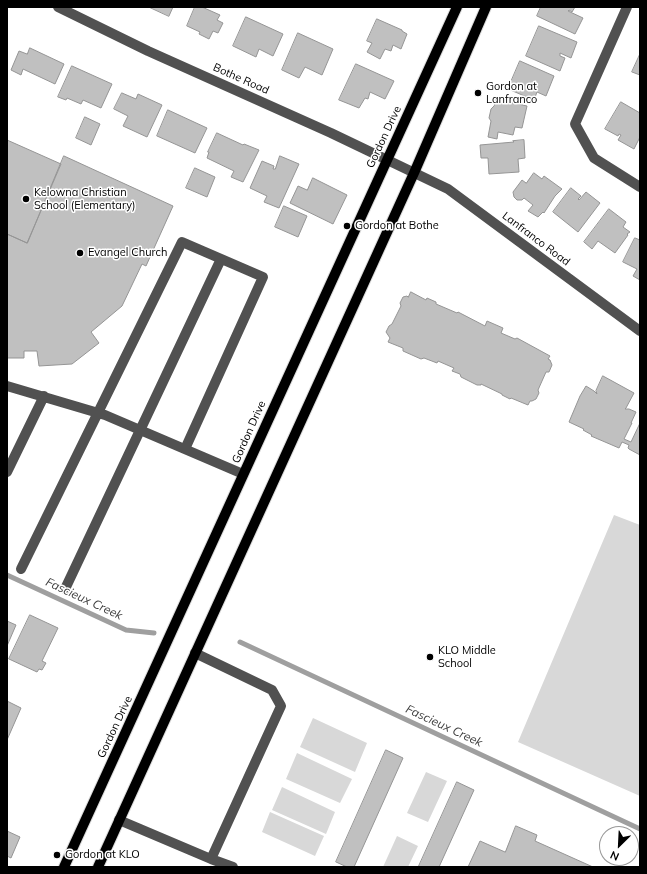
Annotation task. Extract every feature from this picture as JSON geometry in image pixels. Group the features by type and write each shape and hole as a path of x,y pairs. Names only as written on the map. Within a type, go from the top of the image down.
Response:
{"main road":[{"name":"Gordon Drive","path":"64,867 457,7"},
{"path":"98,867 414,173 486,7"}],"street":[{"name":"Bothe Road","path":"58,7 148,51 331,133 414,173"},
{"path":"627,7 575,124 594,158 640,187"},
{"name":"Lanfranco Road","path":"414,173 448,189 640,331"},
{"path":"21,569 182,242 263,277 185,449"},
{"path":"65,589 222,259"},
{"path":"7,386 98,412 243,474"},
{"path":"7,472 44,396"},
{"path":"195,653 272,690 282,706 210,859"},
{"path":"119,820 232,867"}],"shaded area":[{"path":"614,515 640,525 640,796 518,742"},
{"path":"313,718 367,743 355,772 300,747"},
{"path":"297,753 352,779 340,803 286,779"},
{"path":"426,772 447,781 428,822 407,813"},
{"path":"282,787 335,812 326,834 272,810"},
{"path":"270,812 324,836 315,856 262,832"},
{"path":"397,836 418,846 408,867 383,867"}],"building":[{"path":"149,7 173,7 169,16"},
{"path":"195,7 202,7 220,15 217,20 223,23 218,33 213,31 209,39 199,34 200,32 187,26"},
{"path":"541,7 575,7 572,12 569,10 568,11 583,18 575,34 537,16"},
{"path":"246,17 283,34 273,56 259,49 256,57 233,46"},
{"path":"377,19 402,30 407,34 401,49 393,45 391,51 385,49 380,59 367,52 372,43 367,41"},
{"path":"539,26 577,42 571,58 560,53 560,56 565,58 560,71 526,56"},
{"path":"298,33 333,49 322,75 305,67 299,78 282,70"},
{"path":"30,48 64,64 55,84 23,69 21,75 11,70 19,51 27,54"},
{"path":"640,54 640,75 632,72"},
{"path":"520,61 554,76 546,96 537,92 534,100 508,89"},
{"path":"356,64 394,81 385,99 370,92 368,99 365,98 359,108 339,100"},
{"path":"72,66 112,84 101,108 83,100 81,104 67,98 66,100 58,97"},
{"path":"122,93 136,99 138,94 162,105 147,137 123,126 128,116 114,109"},
{"path":"496,99 527,106 522,128 515,127 513,135 498,132 497,139 488,137 491,121 489,118 491,109 494,106"},
{"path":"621,102 640,113 640,137 634,149 618,140 621,135 619,134 618,136 605,129"},
{"path":"168,110 207,128 195,153 157,136"},
{"path":"85,117 100,124 91,145 76,138"},
{"path":"217,133 243,145 244,144 259,150 243,182 231,177 234,171 207,158 208,152"},
{"name":"Kelowna Christian School (Elementary)","path":"7,140 61,164 27,243 7,234"},
{"path":"524,140 525,158 518,159 519,172 489,174 488,158 481,158 480,145"},
{"name":"Evangel Church","path":"64,156 173,206 146,266 142,264 122,306 91,332 99,343 72,364 39,366 37,351 24,351 24,358 7,358 7,234 27,243"},
{"path":"280,156 299,164 279,208 264,202 267,196 250,188 262,161 274,166 273,169 275,169"},
{"path":"195,168 215,177 207,197 186,188"},
{"path":"534,173 542,179 544,176 562,189 555,196 544,213 543,212 538,217 528,211 533,205 524,198 522,200 517,200 514,197 513,192 522,180 526,183"},
{"path":"313,178 347,195 333,224 290,203 298,186 307,190"},
{"path":"571,188 581,196 578,199 579,200 586,192 600,203 578,232 553,212"},
{"path":"284,206 307,216 298,237 275,227"},
{"path":"609,209 626,222 623,227 630,232 627,234 628,235 615,253 598,241 592,249 584,242"},
{"path":"635,238 640,240 640,280 633,276 637,269 623,262"},
{"path":"411,292 426,300 427,298 436,302 436,304 457,313 458,312 485,326 487,321 503,328 501,333 515,339 517,338 550,356 548,359 552,365 549,372 546,372 538,390 539,393 536,399 530,401 528,405 511,398 510,399 481,384 477,385 461,377 460,374 452,371 454,368 438,361 437,363 424,358 421,359 403,351 403,348 388,342 390,338 386,332 401,306 400,303 403,297 408,297"},
{"path":"603,376 634,393 625,409 636,412 624,439 631,442 640,423 640,455 629,449 629,445 622,442 619,448 591,436 592,435 583,430 584,429 569,422 586,386 597,394 596,391"},
{"path":"30,615 58,628 42,661 46,663 42,670 39,669 37,672 9,659"},
{"path":"7,621 16,625 7,646"},
{"path":"7,701 21,708 7,740"},
{"path":"386,750 403,758 354,867 347,867 336,862"},
{"path":"457,782 474,790 439,867 419,866"},
{"path":"516,826 537,835 535,841 593,867 468,867 480,841 505,852"},
{"path":"7,831 20,837 11,858 7,856"}],"waterway":[{"name":"Fascieux Creek","path":"7,575 126,630 154,633"},
{"name":"Fascieux Creek","path":"240,642 640,829"}],"place":[{"name":"Gordon at Lanfranco","path":"478,93"},
{"name":"Kelowna Christian School (Elementary)","path":"26,199"},
{"name":"Gordon at Bothe","path":"347,226"},
{"name":"Evangel Church","path":"80,253"},
{"name":"KLO Middle School","path":"430,657"},
{"name":"Gordon at KLO","path":"57,855"}]}
